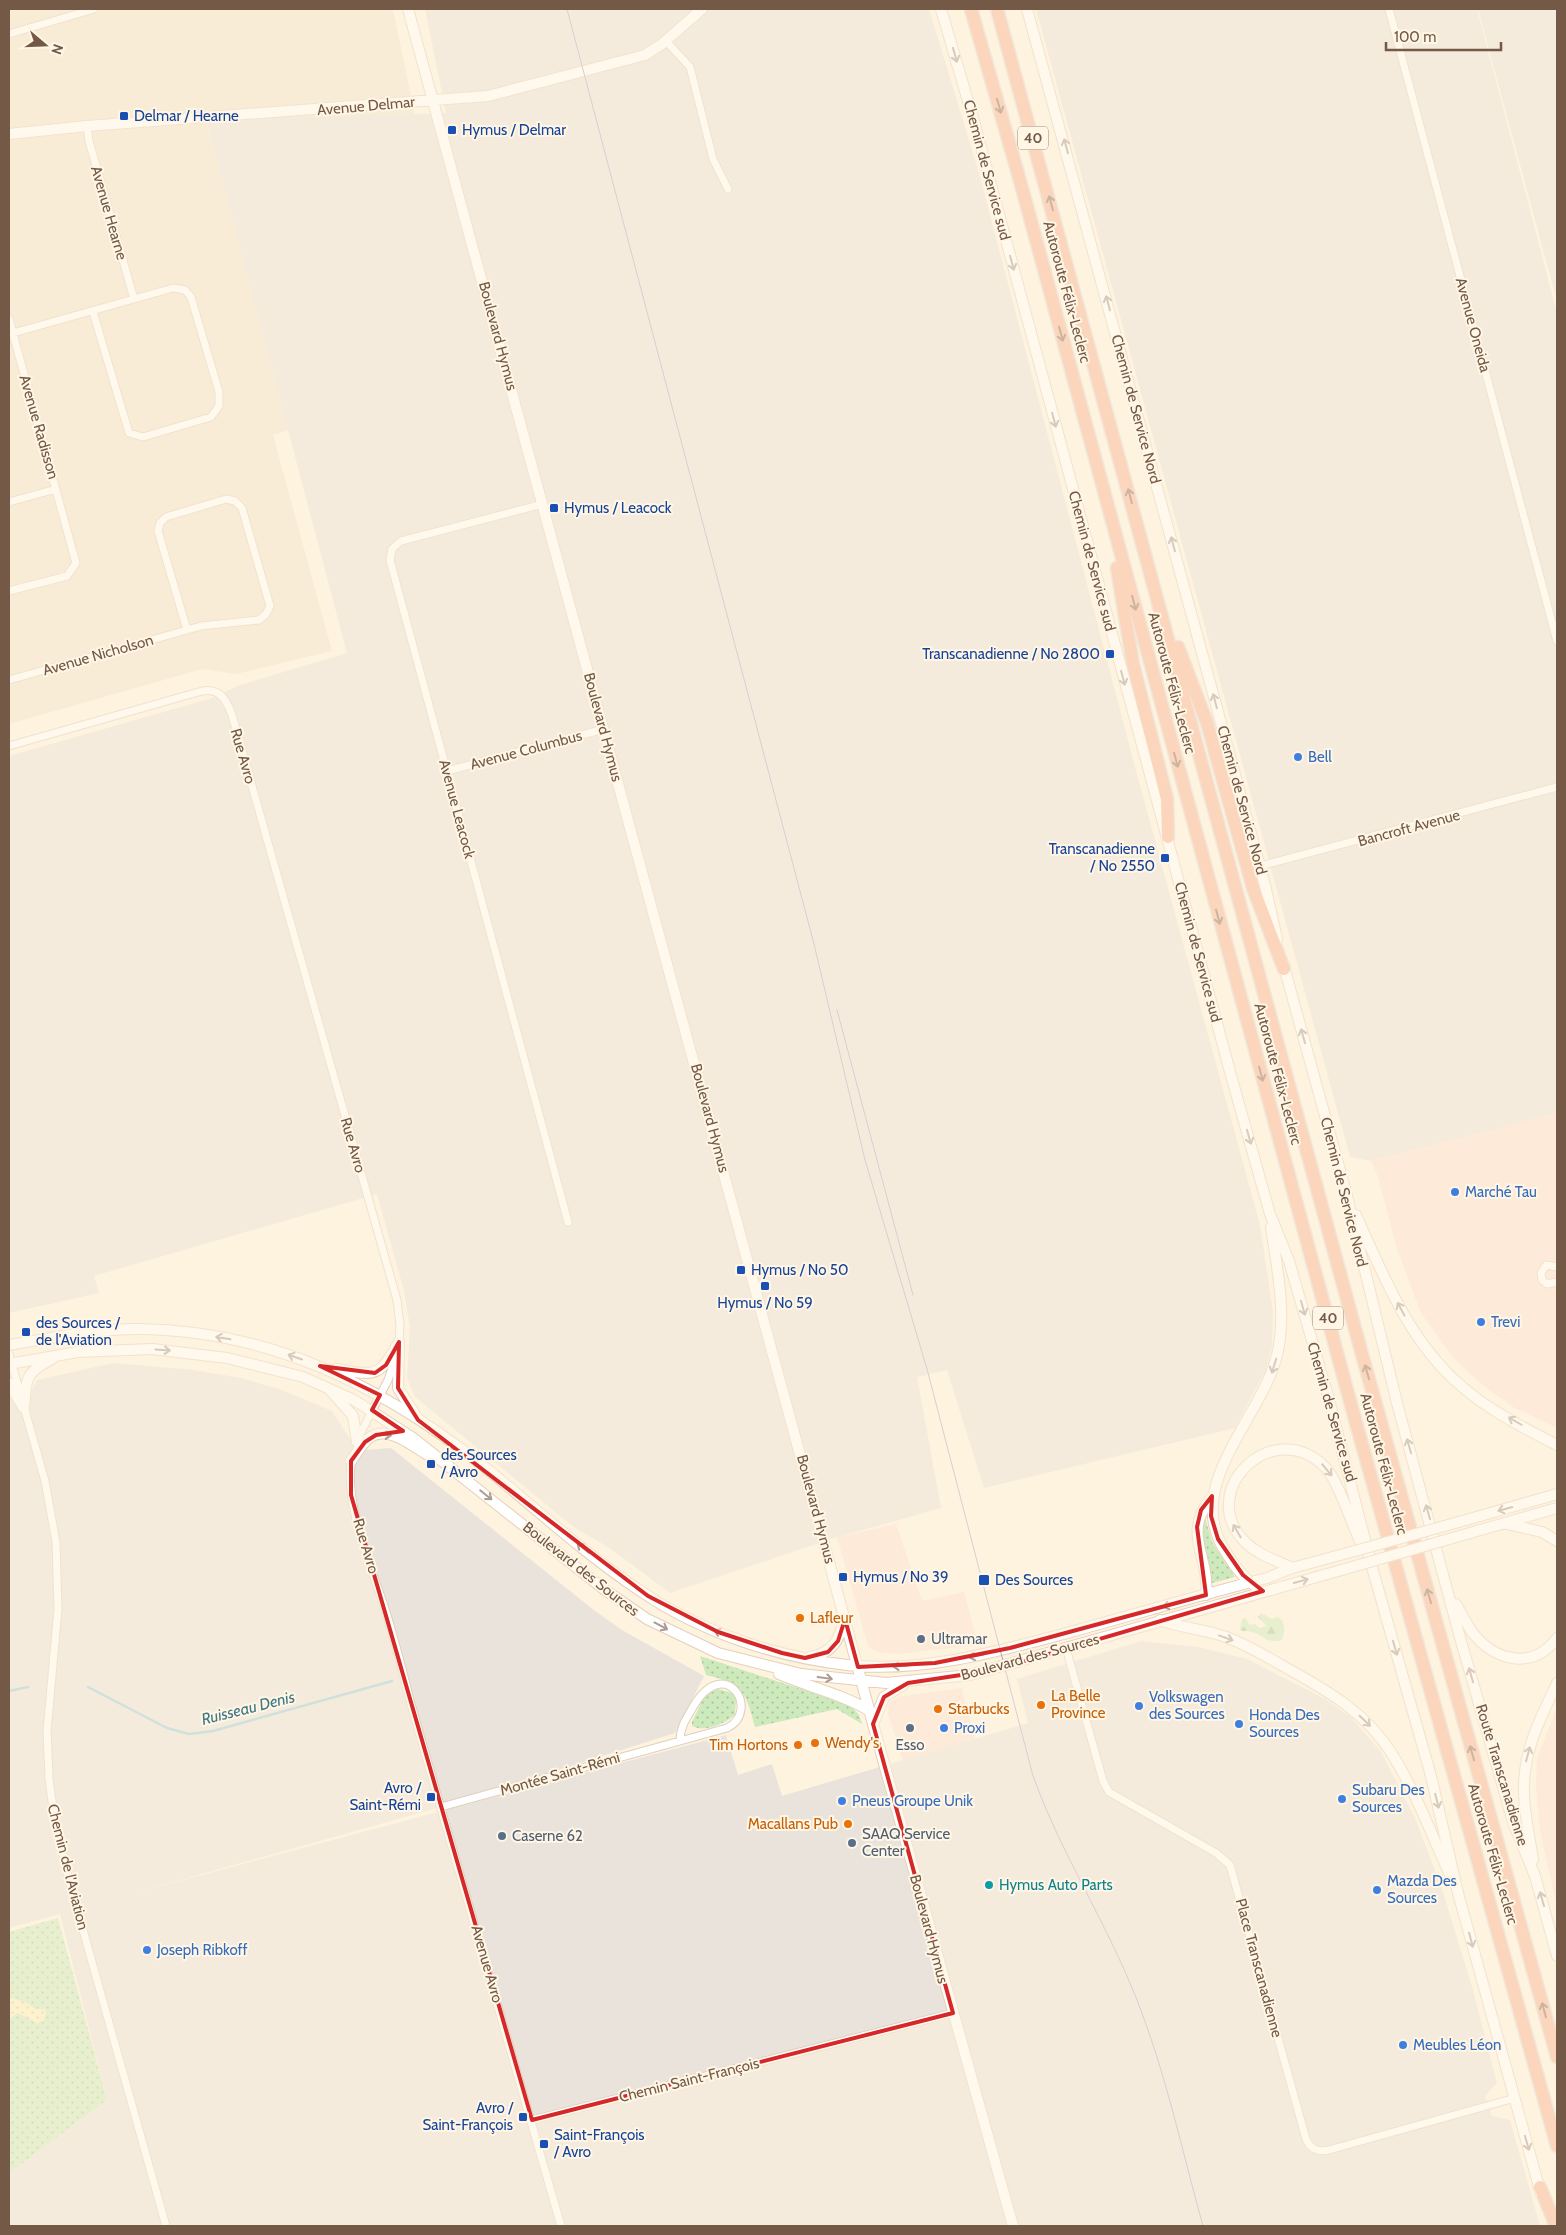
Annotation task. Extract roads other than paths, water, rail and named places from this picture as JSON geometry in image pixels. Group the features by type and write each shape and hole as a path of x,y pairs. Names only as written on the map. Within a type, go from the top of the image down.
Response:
{"highway":[{"name":"Autoroute Félix-Leclerc","path":"971,9 1356,1422 1557,2146"},
{"name":"Autoroute Félix-Leclerc","path":"996,9 1152,576 1357,1338 1557,2057"},
{"path":"1103,489 1133,664 1166,799 1168,837"},
{"path":"1152,576 1207,723 1253,888 1284,969"},
{"path":"1540,2187 1556,2226"}],"main road":[{"name":"Boulevard Hymus","path":"408,9 873,1724 952,2013 1013,2226"},
{"name":"Avenue Delmar","path":"9,134 87,126 494,95 640,57 666,41 702,9"},
{"name":"Chemin de Service sud","path":"941,9 978,134 1156,801 1168,837 1270,1214 1292,1270 1353,1487 1372,1567 1431,1776 1458,1893"},
{"name":"Chemin de Service Nord","path":"1028,9 1260,866 1284,969 1347,1196 1397,1403 1450,1592"},
{"path":"1347,1196 1402,1312 1430,1355 1452,1378 1477,1399 1557,1445"},
{"path":"1263,1591 1250,1582 1218,1539 1211,1516 1212,1496 1219,1475 1268,1382 1278,1353 1281,1311 1270,1214"},
{"name":"Boulevard des Sources","path":"9,1345 111,1330 171,1330 248,1343 320,1366 380,1395 418,1420 473,1459 617,1574 648,1596 718,1632 767,1649 805,1658 858,1666 924,1664 976,1656 1278,1575 1292,1568 1557,1494"},
{"path":"320,1366 364,1374 375,1373 386,1365 399,1342"},
{"path":"399,1342 398,1388 418,1420"},
{"name":"Boulevard des Sources","path":"10,1361 60,1354 126,1349 201,1353 288,1372 327,1387 372,1410 419,1442 605,1590 639,1614 701,1646 760,1665 801,1674 863,1682 908,1682 982,1672 1557,1508"},
{"path":"24,1408 26,1380 29,1373 60,1354"},
{"path":"9,1383 24,1408"},
{"path":"327,1387 353,1416 356,1442"},
{"path":"351,1461 368,1438 376,1435 388,1435 404,1441 463,1477"},
{"path":"1292,1568 1255,1550 1244,1541 1236,1530 1230,1508 1233,1487 1245,1466 1259,1456 1280,1450 1297,1451 1310,1456 1330,1472 1372,1567"},
{"path":"1206,1595 1207,1583 1198,1546 1197,1527 1201,1510 1212,1496"},
{"path":"1544,1498 1557,1508"},
{"path":"1506,1524 1542,1532 1557,1542"},
{"path":"1450,1592 1473,1634 1500,1656 1514,1659 1528,1658 1542,1653 1557,1638"},
{"name":"Route Transcanadienne","path":"1450,1592 1459,1634 1513,1822 1535,1876 1557,1956"},
{"path":"805,1658 820,1655 832,1648 840,1636 846,1619"},
{"path":"1160,1620 1179,1627 1214,1633 1246,1646 1330,1693 1360,1716 1377,1733 1397,1763 1458,1893 1540,2187 1549,2226"},
{"path":"760,1665 807,1686 852,1700 870,1711"},
{"path":"873,1724 888,1694 908,1682"},
{"path":"1535,1876 1524,1797 1524,1773 1533,1739 1557,1682"}],"street":[{"path":"9,34 94,9"},
{"name":"Avenue Oneida","path":"1389,9 1557,641"},
{"path":"666,41 690,67 713,159 728,189"},
{"name":"Avenue Hearne","path":"87,126 89,141 134,299"},
{"path":"13,333 173,288 185,290 190,297 219,392 220,406 211,417 143,437 129,433 93,312"},
{"name":"Avenue Radisson","path":"9,319 56,489 9,502"},
{"path":"9,591 67,576 76,563 56,489"},
{"name":"Avenue Nicholson","path":"9,680 187,630 201,626 259,620 266,614 270,606 242,508 236,501 226,499 166,517 160,523 158,531 187,630"},
{"name":"Avenue Leacock","path":"543,504 401,541 392,549 390,560 568,1222"},
{"name":"Rue Avro","path":"9,746 202,691 218,692 225,699 232,715 398,1300 400,1317 399,1342 391,1372 356,1442 351,1461 350,1483 354,1508 397,1648 441,1807"},
{"name":"Avenue Columbus","path":"448,771 604,729"},
{"name":"Bancroft Avenue","path":"1260,866 1557,787"},
{"path":"1557,1267 1546,1265 1541,1273 1542,1280 1547,1284 1557,1282"},
{"name":"Chemin de l'Aviation","path":"10,1361 48,1497 57,1561 58,1618 47,1731 49,1778 54,1815 69,1880 166,2226"},
{"name":"Place Transcanadienne","path":"1066,1648 1103,1781 1108,1792 1216,1853 1230,1865 1306,2139 1311,2148 1319,2151 1329,2150 1515,2098"},
{"name":"Montée Saint-Rémi","path":"441,1807 731,1726 741,1712 741,1700 737,1693 722,1684 706,1689 684,1724 680,1740"},
{"name":"Avenue Avro","path":"441,1807 532,2120"},
{"name":"Chemin Saint-François","path":"532,2120 952,2013"},
{"path":"532,2120 561,2226"}],"waterway":[{"name":"Ruisseau Denis","path":"88,1687 167,1728 189,1734 213,1731 392,1681"},
{"name":"Ruisseau Denis","path":"9,1691 28,1687"}],"tram line":[{"path":"567,9 814,944 865,1160 927,1369 1033,1776 1044,1805 1112,1943 1137,2000 1157,2056 1203,2226"},
{"path":"837,1010 913,1295"}],"place":[{"name":"Delmar / Hearne","path":"124,116"},
{"name":"Hymus / Delmar","path":"452,130"},
{"name":"Hymus / Leacock","path":"554,508"},
{"name":"Transcanadienne / No 2800","path":"1110,654"},
{"name":"Bell","path":"1298,757"},
{"name":"Transcanadienne / No 2550","path":"1165,858"},
{"name":"Marché Tau","path":"1455,1192"},
{"name":"Hymus / No 50","path":"741,1270"},
{"name":"Hymus / No 59","path":"765,1286"},
{"name":"Trevi","path":"1481,1322"},
{"name":"des Sources / de l'Aviation","path":"26,1332"},
{"name":"des Sources / Avro","path":"431,1464"},
{"name":"Hymus / No 39","path":"843,1577"},
{"name":"Des Sources","path":"984,1580"},
{"name":"Lafleur","path":"800,1618"},
{"name":"Ultramar","path":"921,1639"},
{"name":"La Belle Province","path":"1041,1705"},
{"name":"Volkswagen des Sources","path":"1139,1706"},
{"name":"Starbucks","path":"938,1709"},
{"name":"Honda Des Sources","path":"1239,1724"},
{"name":"Esso","path":"910,1728"},
{"name":"Proxi","path":"944,1728"},
{"name":"Wendy's","path":"815,1743"},
{"name":"Tim Hortons","path":"798,1745"},
{"name":"Avro / Saint-Rémi","path":"431,1797"},
{"name":"Subaru Des Sources","path":"1342,1799"},
{"name":"Pneus Groupe Unik","path":"842,1801"},
{"name":"Macallans Pub","path":"848,1824"},
{"name":"Caserne 62","path":"502,1836"},
{"name":"SAAQ Service Center","path":"852,1843"},
{"name":"Hymus Auto Parts","path":"989,1885"},
{"name":"Mazda Des Sources","path":"1377,1890"},
{"name":"Joseph Ribkoff","path":"147,1950"},
{"name":"Meubles Léon","path":"1403,2045"},
{"name":"Avro / Saint-François","path":"523,2117"},
{"name":"Saint-François / Avro","path":"544,2144"}]}
